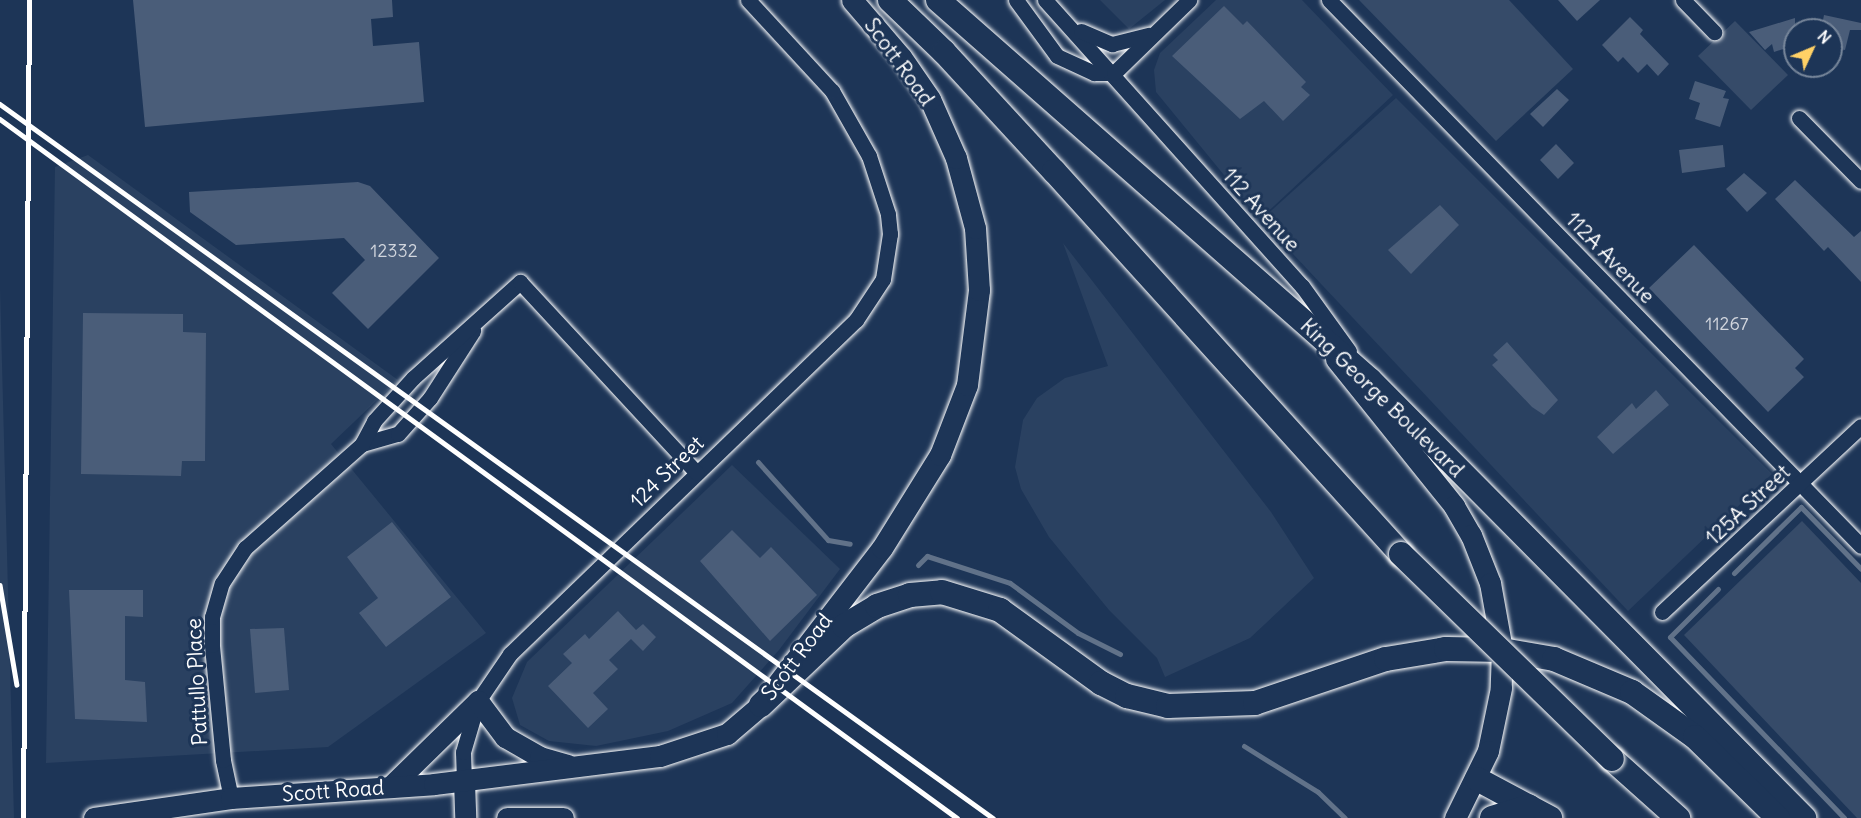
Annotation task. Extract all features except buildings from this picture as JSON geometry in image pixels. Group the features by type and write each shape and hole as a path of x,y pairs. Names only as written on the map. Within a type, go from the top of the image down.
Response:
{"main road":[{"name":"Scott Road","path":"94,818 231,798 464,781 660,756 699,746 744,722 761,705 882,548 940,456 967,385 979,290 975,228 956,158 930,99 901,57 852,0"},
{"path":"890,0 1046,162 1401,554 1612,759 1678,818"},
{"name":"King George Boulevard","path":"938,0 1370,380 1804,818"},
{"path":"1319,337 1428,472 1471,535 1490,583 1502,650 1495,723 1477,779 1455,818"},
{"path":"761,705 844,626 877,606 910,595 942,592 1000,610 1101,683 1127,696 1168,706 1255,702 1386,659 1446,649 1502,650 1554,659 1632,692 1695,737 1778,818"},
{"path":"391,786 478,701 506,737 540,757 574,767"},
{"path":"1477,779 1550,818"},
{"path":"464,781 465,818"},
{"path":"1492,818 1529,807"},
{"path":"507,818 563,818"}],"street":[{"name":"124 Street","path":"464,781 463,752 478,701 498,670 534,628 856,320 883,279 890,234 883,193 848,113 814,69 748,0"},
{"path":"1016,0 1057,56 1094,73 1114,73 1189,0"},
{"name":"112 Avenue","path":"1045,0 1114,73 1302,286 1370,380"},
{"name":"112A Avenue","path":"1329,0 1861,546"},
{"path":"1683,0 1714,32"},
{"path":"1068,24 1112,44 1137,41 1159,28"},
{"path":"1799,118 1861,181"},
{"name":"Pattullo Place","path":"231,798 223,760 212,645 215,600 245,548 362,444 374,421 413,378 520,282 697,473"},
{"name":"Pattullo Place","path":"362,444 398,434 430,398 485,314"},
{"name":"125A Street","path":"1662,612 1861,426"}],"shaded area":[{"path":"1100,0 1165,0 1129,29"},
{"path":"1216,0 1302,0 1393,95 1260,219 1156,92 1154,70 1160,53"},
{"path":"1359,0 1509,0 1573,69 1496,141"},
{"path":"1735,21 1783,70 1785,78 1751,110 1698,56"},
{"path":"1396,98 1772,474 1628,611 1261,220"},
{"path":"88,155 398,380 331,444 486,633 328,747 46,763 55,167"},
{"path":"1063,243 1271,512 1314,578 1250,638 1165,677 1157,658 1109,610 1049,537 1021,489 1015,467 1023,420 1037,398 1065,378 1108,366"},
{"path":"0,288 14,818 0,818"},
{"path":"732,465 840,569 779,650 732,703 668,731 596,746 549,741 520,725 512,698 527,662"},
{"path":"1802,521 1861,583 1861,818 1857,818 1684,635"}],"waterway":[{"path":"758,462 828,540 850,544"},
{"path":"1734,573 1801,507 1861,569"},
{"path":"918,565 927,556 1010,583 1078,633 1120,654"},
{"path":"1718,589 1670,637 1844,818"},
{"path":"1244,746 1318,792 1345,818"}],"railway":[{"path":"23,818 29,0"},
{"path":"0,104 993,818"},
{"path":"0,119 957,818"},
{"path":"0,585 17,685"}]}
